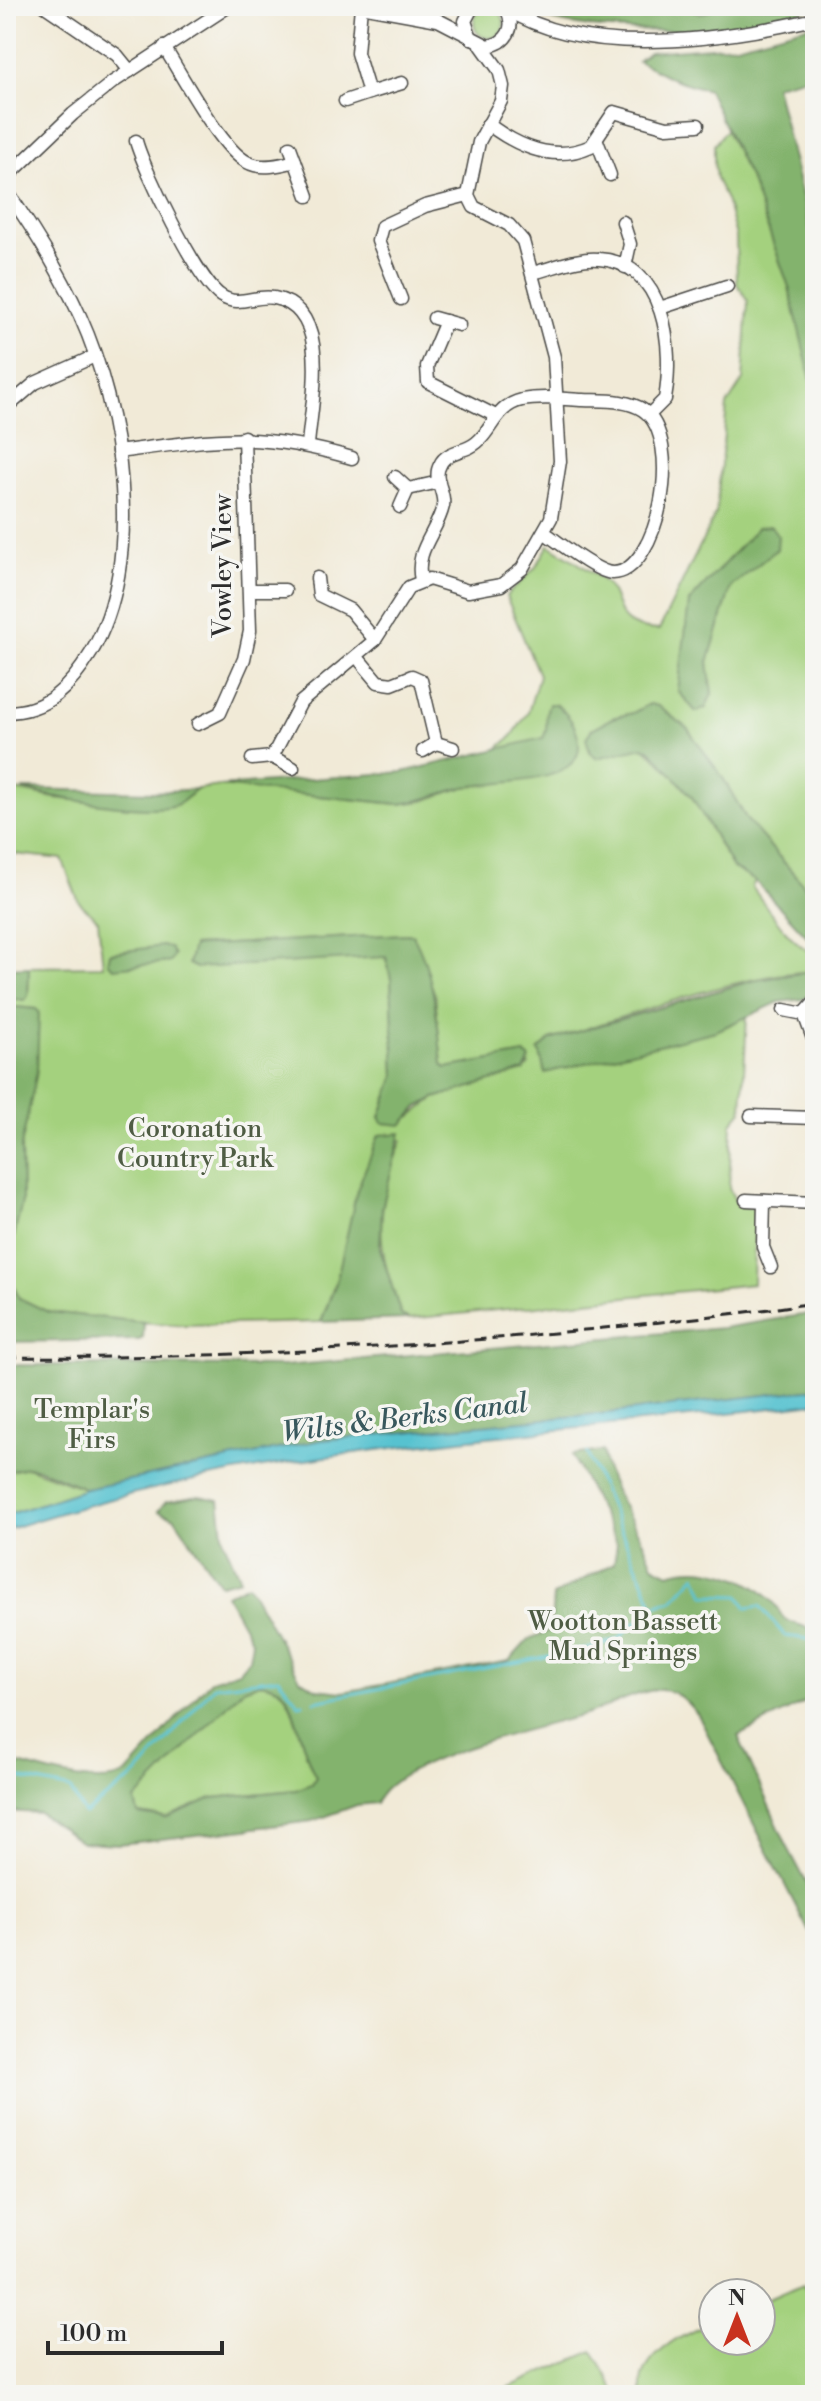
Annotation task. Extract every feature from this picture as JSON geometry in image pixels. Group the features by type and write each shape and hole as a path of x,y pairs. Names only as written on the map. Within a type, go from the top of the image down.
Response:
{"street":[{"path":"45,6 117,55 130,71"},
{"path":"6,178 73,114 164,47 229,6"},
{"path":"369,93 357,53 361,6 438,20 476,41 495,45 506,36 540,27"},
{"path":"438,20 471,8"},
{"path":"272,757 301,702 375,640 388,623 404,591 421,580 435,580 468,591 496,587 522,569 545,533 554,506 559,469 558,399 554,357 532,273 519,234 474,207 468,195 479,142 501,101 503,86 499,70 465,25 471,8"},
{"path":"505,8 540,27 608,38 688,41 762,31 815,19"},
{"path":"499,70 511,22 505,8"},
{"path":"164,47 217,130 240,157 258,165 295,161"},
{"path":"345,101 402,83"},
{"path":"488,124 509,138 552,155 579,151 597,141 606,119 614,112 667,127 698,125"},
{"path":"136,141 143,163 209,287 234,302 264,296 277,298 293,304 303,316 316,374 308,445"},
{"path":"597,141 610,175"},
{"path":"290,147 308,196"},
{"path":"6,190 55,268 95,356 118,452 121,543 116,578 102,630 79,674 60,694 40,705 6,712"},
{"path":"401,299 378,241 382,226 425,206 468,195"},
{"path":"623,222 630,244 625,267"},
{"path":"532,273 595,258 625,267 645,281 660,308 667,343 666,394 649,415"},
{"path":"660,308 727,286"},
{"path":"446,321 427,366 428,382 494,415"},
{"path":"6,408 35,383 95,356"},
{"path":"421,580 419,558 444,501 438,468 443,460 480,442 494,415 513,403 558,399 624,403 649,415 662,441 663,492 650,535 627,569 615,573 602,571 545,533"},
{"path":"118,452 244,437 308,445 352,458"},
{"name":"Vowley View","path":"198,724 220,713 239,672 250,631 244,437"},
{"path":"395,477 408,489"},
{"path":"408,489 439,482"},
{"path":"400,507 408,489"},
{"path":"317,578 313,598 350,610 375,640"},
{"path":"250,590 285,590"},
{"path":"357,657 378,682 392,684 412,676 421,680 436,743"},
{"path":"423,751 436,743 453,748"},
{"path":"252,759 272,757 293,768"},
{"path":"804,1014 815,1002"},
{"path":"784,1010 804,1014"},
{"path":"804,1014 815,1044"},
{"path":"751,1116 815,1118"},
{"path":"746,1200 815,1203"},
{"path":"764,1201 763,1247 771,1267"}],"green space":[{"path":"508,6 677,6 701,13 709,11 710,6 815,7 743,24 619,30 542,18"},
{"path":"489,8 499,13 504,23 499,33 489,38 479,33 474,23 479,13"},
{"path":"815,24 815,75 775,85 815,249 815,397 789,287 752,184 708,90 673,79 638,61 649,52 736,45"},
{"name":"Coronation Country Park","path":"726,130 752,184 789,287 815,394 815,898 747,820 723,778 650,704 633,713 612,718 683,786 701,810 724,853 755,881 752,887 772,915 796,941 815,955 815,971 783,974 716,988 550,1040 539,1050 716,1031 747,1016 742,1111 732,1123 729,1188 738,1206 755,1208 753,1284 409,1319 401,1315 383,1248 382,1208 402,1140 389,1133 321,1322 184,1325 123,1321 48,1312 19,1298 10,1276 11,1249 22,1202 21,1146 27,1118 36,1009 6,1006 6,995 8,999 28,996 29,967 103,966 98,920 79,902 62,859 6,853 6,788 54,798 121,805 171,806 198,789 220,786 398,804 423,801 464,787 553,774 548,729 543,738 493,753 512,736 528,713 539,675 506,596 535,568 549,545 602,580 624,618 631,624 659,630 716,513 727,405 743,380 748,301 737,284 736,236 726,200 716,179 714,145","holes":["758,527 777,549 731,586 708,662 712,694 680,672","413,935 435,995 442,1064 446,1068 525,1054 529,1065 524,1071 435,1098 410,1117 380,1117 395,1076 391,979 386,957 193,946"]},
{"path":"771,526 778,536 777,549 731,587 708,662 712,693 706,708 696,712 678,691 689,602 758,527"},
{"path":"549,704 556,704 569,717 579,746 575,759 551,775 465,787 398,804 220,786 403,772 543,738"},
{"path":"650,704 658,706 687,728 723,778 747,820 815,898 815,945 755,881 733,868 692,797 651,750 643,747 597,758 590,752 586,738 592,729"},
{"path":"22,789 154,792 198,789 178,804 147,808 78,800"},
{"path":"413,935 431,981 442,1064 446,1068 525,1054 530,1059 524,1071 435,1098 418,1107 402,1125 383,1123 380,1117 395,1076 391,979 386,957 196,968 188,964 193,946"},
{"path":"162,946 170,948 174,955 170,962 114,968 108,963 110,953"},
{"path":"29,967 28,996 25,1000 8,999 9,968"},
{"path":"815,971 815,990 804,999 779,1002 716,1031 545,1073 539,1050 550,1040 751,981"},
{"path":"6,1006 36,1009 39,1012 37,1072 21,1146 22,1202 11,1249 10,1276 19,1298 48,1312 144,1322 143,1338 139,1340 6,1342"},
{"path":"401,1133 382,1208 380,1248 401,1315 409,1319 321,1322 336,1283 357,1190 379,1135"},
{"name":"Templar's Firs","path":"815,1313 815,1389 620,1412 321,1440 86,1489 40,1469 27,1467 6,1472 6,1365 283,1366 722,1328"},
{"name":"Wootton Bassett Mud Springs","path":"603,1451 610,1480 653,1565 669,1573 696,1569 739,1579 764,1594 785,1619 815,1630 815,1697 738,1736 786,1844 815,1899 815,1933 809,1932 698,1715 681,1697 665,1690 642,1693 588,1714 505,1736 439,1758 388,1787 376,1803 357,1805 313,1821 119,1844 82,1842 39,1813 6,1811 6,1761 84,1779 114,1779 126,1774 211,1680 239,1671 249,1659 252,1642 226,1595 248,1584 300,1679 317,1689 343,1692 509,1661 529,1639 551,1630 553,1596 614,1563 617,1544 572,1455","holes":["260,1683 279,1689 288,1699 316,1777 312,1784 296,1790 212,1798 166,1818 138,1814 135,1800 243,1689"]},
{"path":"27,1467 86,1489 6,1515 6,1472"},
{"path":"199,1496 219,1500 224,1541 240,1579 220,1584 175,1518 158,1511 166,1502"},
{"path":"260,1683 279,1689 288,1699 316,1777 312,1784 296,1790 212,1798 166,1818 138,1814 134,1800 243,1689"},
{"path":"803,2284 815,2307 815,2395 643,2395 642,2381 654,2358 676,2340 697,2329 697,2357 777,2357 777,2295"},
{"path":"593,2351 618,2395 502,2395 500,2391"}],"water":[{"path":"815,1389 815,1403 407,1446 305,1460 204,1478 104,1501 6,1530 6,1515 86,1489 321,1440 620,1412"}],"waterway":[{"path":"587,1453 654,1606"},
{"path":"315,1701 591,1648 619,1639 634,1623 650,1618 654,1606 673,1600 696,1575 705,1595 739,1596 747,1608 760,1606 785,1636 815,1640"},
{"path":"6,1775 70,1789 84,1814 136,1775 214,1686 278,1678 299,1704 303,1703"}],"railway":[{"path":"6,1357 209,1355 412,1345 614,1327 815,1303"}],"water label":[{"name":"Wilts & Berks Canal","path":"405,1418"}]}
